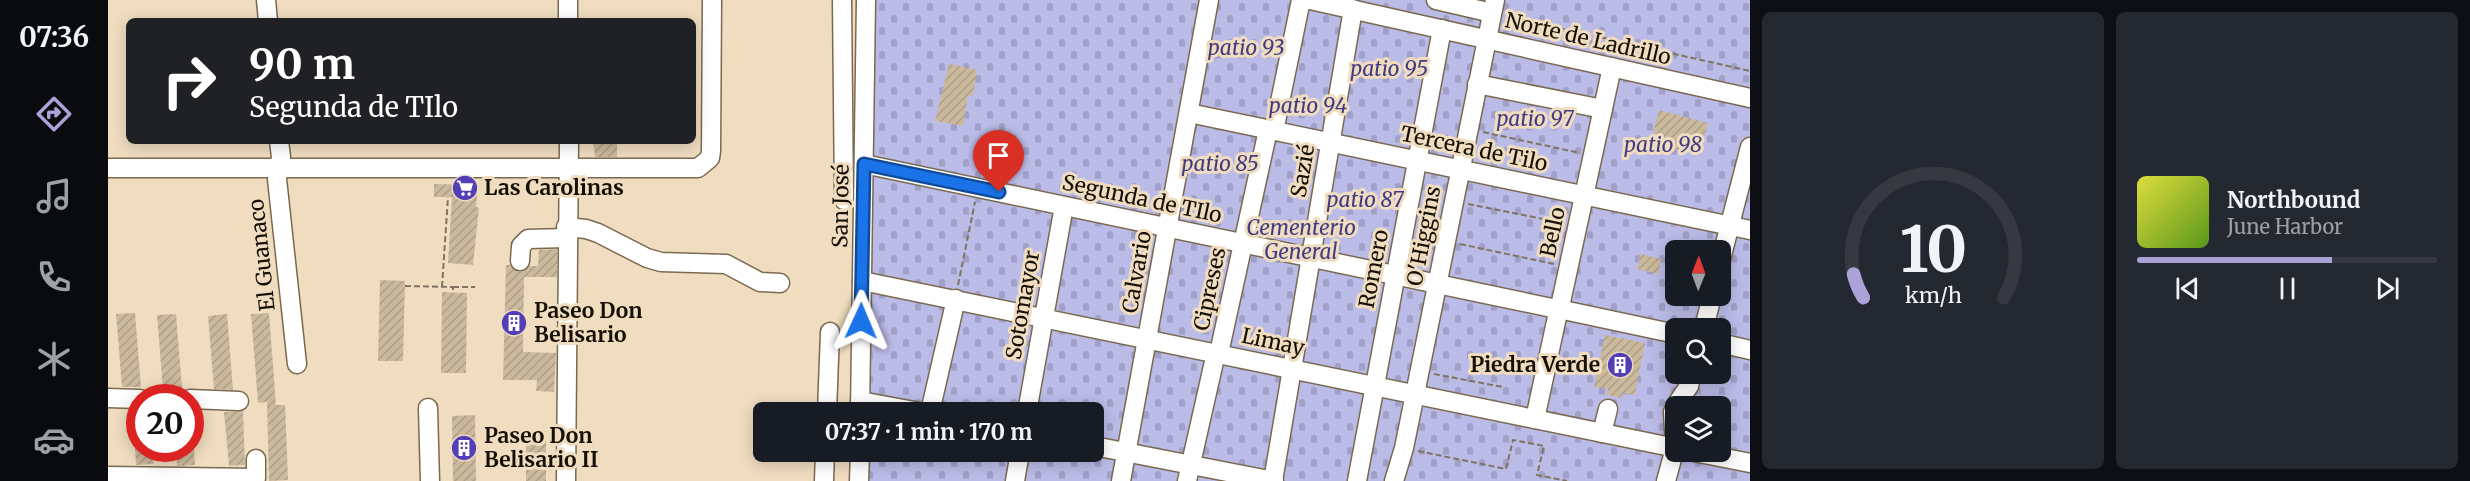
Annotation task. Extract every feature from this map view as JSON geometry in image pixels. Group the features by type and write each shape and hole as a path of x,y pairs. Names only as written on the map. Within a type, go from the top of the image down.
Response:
{"street":[{"path":"266,0 268,18"},
{"path":"568,0 568,18"},
{"path":"108,168 698,168 710,158 712,0"},
{"path":"842,0 844,200"},
{"name":"San José","path":"860,402 866,0"},
{"name":"Calvario","path":"1122,481 1209,0"},
{"name":"Cipreses","path":"1189,473 1300,0"},
{"name":"Norte de Ladrillo","path":"1311,0 1750,98"},
{"path":"1436,0 1493,6"},
{"name":"O'Higgins","path":"1394,481 1404,448 1493,6"},
{"name":"Sazié","path":"1273,481 1353,9"},
{"name":"Romero","path":"1357,481 1442,29"},
{"name":"Bello","path":"1535,419 1612,67"},
{"path":"1478,84 1603,109"},
{"name":"Tercera de Tilo","path":"1189,113 1750,230"},
{"name":"El Guanaco","path":"279,144 281,157 277,178 297,364"},
{"path":"566,481 568,144"},
{"path":"1726,240 1750,147"},
{"name":"Segunda de TIlo","path":"864,164 1665,332"},
{"name":"Sotomayor","path":"1029,402 1064,206"},
{"path":"520,261 521,246 528,239 586,229 598,232 647,258 676,264 726,264 760,282 780,283"},
{"name":"Limay","path":"862,281 1665,446"},
{"path":"932,402 956,299"},
{"path":"827,402 830,332"},
{"path":"1731,346 1750,350"},
{"path":"108,398 126,399"},
{"path":"204,400 239,401"},
{"path":"428,408 430,481"},
{"path":"1602,433 1608,409"},
{"path":"1104,448 1189,473 1273,481"},
{"path":"108,476 256,478 255,459"},
{"path":"1731,459 1750,463"},
{"path":"824,481 825,462"},
{"path":"859,481 860,462"},
{"path":"1015,481 1018,462"},
{"path":"1666,481 1671,462"}],"path":[{"path":"1493,6 1750,71"},
{"path":"1468,129 1593,155"},
{"path":"956,299 978,188"},
{"path":"442,287 448,197"},
{"path":"1454,201 1578,226"},
{"path":"1446,241 1568,267"},
{"path":"405,286 475,287"},
{"path":"453,287 453,292"},
{"path":"1419,371 1503,387"},
{"path":"1404,448 1506,469 1513,440 1544,446 1537,475 1567,481"}],"green space":[{"name":"Cementerio General","path":"859,0 1750,0 1750,481 851,481 852,462 1104,462 1104,402 852,402"}],"building":[{"path":"949,64 977,70 973,96 968,95 963,126 935,121"},
{"path":"1659,110 1708,123 1702,145 1687,141 1684,152 1664,146 1666,137 1653,133"},
{"path":"593,144 617,144 617,157 595,157"},
{"path":"434,184 478,185 476,207 479,208 473,265 448,263 452,197 434,197"},
{"path":"557,249 557,277 524,277 523,352 556,353 554,392 536,391 537,380 503,380 506,265 510,265 519,272 524,271 530,266 538,266 539,250"},
{"path":"1640,254 1661,259 1658,274 1637,269"},
{"path":"380,280 405,281 403,361 378,361"},
{"path":"442,292 467,293 466,373 441,373"},
{"path":"135,313 141,384 126,384 126,387 122,387 116,314"},
{"path":"269,313 276,405 285,405 288,480 269,481 267,402 258,403 251,314"},
{"path":"176,314 182,384 163,384 157,315"},
{"path":"227,314 233,390 214,389 208,316"},
{"name":"Piedra Verde","path":"1605,335 1645,343 1635,395 1623,393 1622,398 1607,395 1608,389 1594,387"},
{"path":"243,411 245,465 229,466 224,412"},
{"name":"Paseo Don Belisario II","path":"475,415 476,481 453,481 452,416"},
{"name":"Paseo Don Belisario II","path":"526,431 546,431 546,481 526,481"},
{"path":"136,462 154,462 154,464 136,465"},
{"path":"177,462 195,462 195,465 177,466"}],"place":[{"name":"Las Carolinas","path":"465,188"},
{"name":"Paseo Don Belisario","path":"514,323"},
{"name":"Piedra Verde","path":"1620,365"},
{"name":"Paseo Don Belisario II","path":"464,448"}],"route":[{"path":"861,321 864,164 999,192"}],"park label":[{"name":"patio 93","path":"1246,48"},
{"name":"patio 95","path":"1389,69"},
{"name":"patio 94","path":"1308,106"},
{"name":"patio 97","path":"1535,119"},
{"name":"patio 98","path":"1663,145"},
{"name":"patio 85","path":"1220,164"},
{"name":"patio 87","path":"1365,200"}]}
